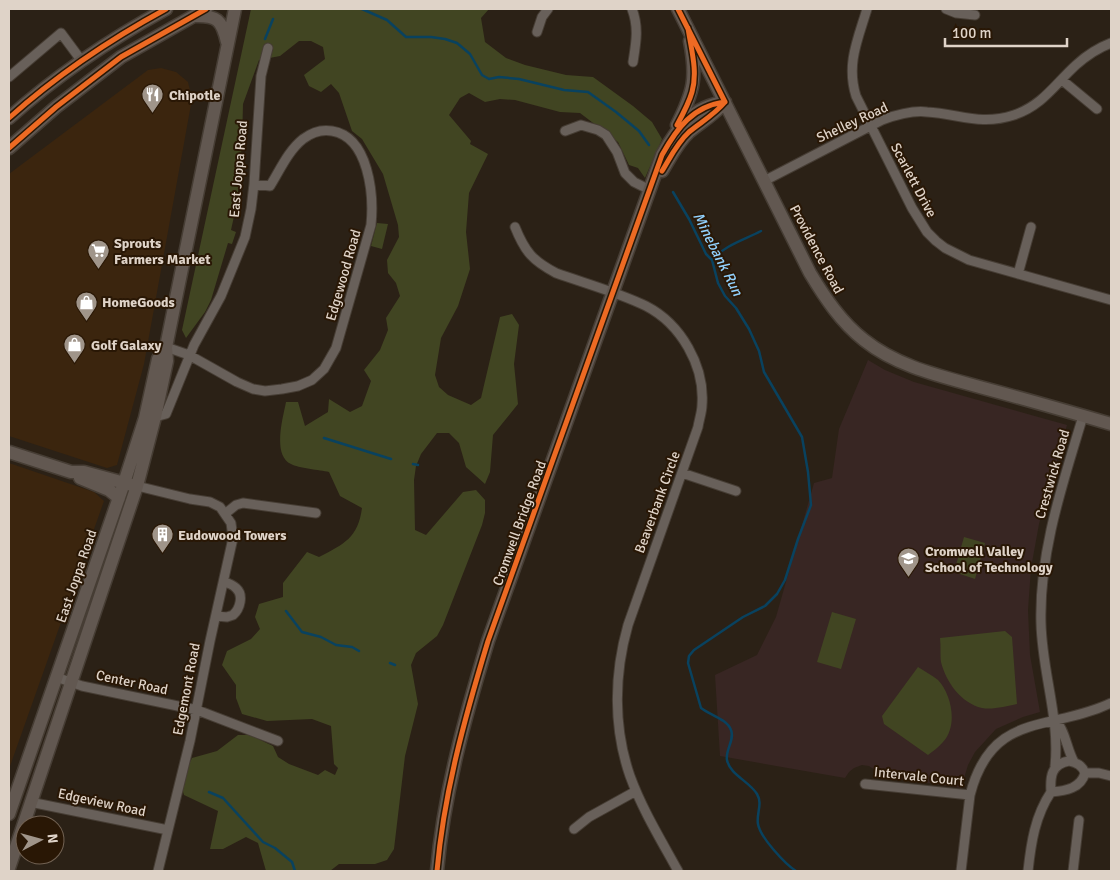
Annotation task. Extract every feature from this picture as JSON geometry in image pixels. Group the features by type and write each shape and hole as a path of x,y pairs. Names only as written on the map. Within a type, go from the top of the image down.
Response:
{"street":[{"path":"9,118 37,93 81,60 166,9"},
{"path":"9,148 56,107 115,62 145,42 206,9"},
{"name":"East Joppa Road","path":"9,868 137,486 167,361 166,347 235,9"},
{"path":"537,32 542,17 548,9"},
{"path":"632,9 637,31 633,62"},
{"name":"Providence Road","path":"678,9 818,287 844,322 865,341 891,358 928,372 1111,424"},
{"name":"Scarlett Drive","path":"867,9 855,47 851,74 856,96 912,208 927,232 945,248 975,262 1111,300"},
{"path":"946,9 956,13 975,15"},
{"path":"194,16 209,15 216,18 224,30 228,44"},
{"path":"670,140 692,92 694,65 688,28"},
{"path":"9,77 61,33 81,60"},
{"name":"Shelley Road","path":"764,181 891,117 915,112 933,112 973,120 1001,118 1015,114 1039,102 1087,56 1111,42"},
{"name":"East Joppa Road","path":"155,417 166,414 190,356 221,296 242,248 249,222 254,184 260,76 268,48"},
{"path":"1062,80 1097,109"},
{"name":"Cromwell Bridge Road","path":"436,871 448,793 474,685 662,154 670,140 687,119 711,104 725,102"},
{"name":"Cromwell Bridge Road","path":"650,190 677,146 687,134 716,113 725,102"},
{"path":"565,131 581,125 598,130 606,135 617,152 625,173 634,182 650,190"},
{"name":"Edgewood Road","path":"166,347 190,356 248,387 265,391 298,386 312,380 324,369 336,348 371,225 373,204 371,189 361,154 345,136 332,131 320,131 308,136 295,147 270,186 254,184"},
{"name":"Beaverbank Circle","path":"515,227 527,252 543,266 556,273 647,306 665,319 681,337 698,369 702,393 701,414 624,637 619,665 617,695 619,726 625,759 636,791 678,871"},
{"path":"1018,274 1031,227"},
{"name":"East Joppa Road","path":"9,814 124,483 144,418 158,359 166,347"},
{"name":"Crestwick Road","path":"1055,766 1057,746 1054,734 1055,719 1046,679 1040,608 1043,573 1054,515 1083,416"},
{"path":"9,452 72,472 84,472 173,495 210,502 220,506 226,513 236,505 243,503 316,513"},
{"path":"72,472 80,478 108,490 119,498"},
{"path":"682,473 736,491"},
{"name":"Edgemont Road","path":"158,871 197,710 233,538 231,523 226,513"},
{"path":"216,616 233,615 239,606 238,590 235,586 224,582"},
{"name":"Center Road","path":"56,677 197,710 278,741"},
{"path":"961,871 970,795 981,765 996,745 1018,730 1091,711 1111,703"},
{"name":"Crestwick Road","path":"1055,719 1062,728 1074,762"},
{"path":"1028,871 1030,851 1038,817 1042,806 1051,792 1055,766 1064,762 1074,762 1082,767 1085,773 1083,780 1078,785 1066,790 1051,792"},
{"path":"1085,773 1099,773 1111,776"},
{"name":"Intervale Court","path":"865,784 970,795"},
{"path":"574,829 596,813 636,791"},
{"name":"Edgeview Road","path":"30,802 168,830"},
{"path":"1073,871 1079,820"}],"shaded area":[{"path":"161,68 176,72 188,82 192,99 144,364 117,465 107,468 9,436 9,174 148,70"},
{"name":"Cromwell Valley School of Technology","path":"868,360 885,370 914,382 1067,425 1039,524 1031,568 1028,610 1030,655 1040,712 996,729 975,752 968,765 961,788 884,776 869,766 862,765 854,768 845,778 720,756 715,675 757,655 776,617 814,483 832,478 839,429"},
{"path":"9,463 94,492 104,501 9,769"}],"green space":[{"path":"251,9 489,9 481,18 485,42 506,58 525,65 566,75 593,77 652,122 662,139 645,178 638,168 629,165 618,142 580,113 560,112 515,100 500,99 485,102 469,93 460,98 449,115 471,141 470,144 488,154 469,193 466,232 470,269 458,306 441,338 435,375 439,387 448,395 471,405 481,398 500,317 512,314 519,325 514,364 518,404 493,435 490,472 485,484 466,467 459,443 449,433 437,433 421,454 416,466 414,480 415,530 426,535 463,492 476,490 485,500 485,513 443,625 437,636 416,653 411,665 418,704 405,756 394,849 387,860 375,864 339,864 330,871 266,871 258,843 246,837 223,849 210,849 218,811 184,795 180,782 192,758 217,751 238,735 250,735 273,746 278,757 289,764 318,775 325,770 335,775 338,768 334,764 331,726 312,719 267,721 242,714 236,698 236,685 222,665 227,651 251,639 260,629 255,617 259,604 283,597 283,583 307,552 319,557 343,544 357,526 362,508 340,496 329,472 304,468 291,464 285,459 280,445 283,417 286,402 298,402 305,426 328,412 329,399 350,412 362,406 371,381 364,370 380,350 388,330 386,318 400,296 396,283 388,273 387,260 399,237 398,225 383,174 362,139 352,131 339,93 331,84 321,92 309,86 304,75 325,59 323,47 311,41 299,41 280,56 259,60 243,104 237,203 231,230 236,232 232,244 228,243 211,300 205,312 186,338 182,330"},
{"path":"377,223 388,224 382,249 371,246"},
{"path":"964,537 985,543 975,579 954,572"},
{"path":"832,612 856,619 841,669 817,662"},
{"path":"1005,631 1012,637 1017,704 999,708 982,708 967,702 956,691 943,670 940,638"},
{"path":"918,667 936,678 943,686 950,702 952,719 948,735 940,746 928,755 884,724 882,716"}],"waterway":[{"name":"Minebank Run","path":"362,9 387,20 406,37 431,37 457,43 470,54 482,75 489,79 499,77 519,79 564,90 588,92 639,131 649,145"},
{"path":"265,39 273,19"},
{"name":"Minebank Run","path":"673,192 706,254 712,260 718,283 725,296 736,308 749,329 759,351 764,372 802,437 811,505 785,580 777,594 765,606 743,617 694,650 689,656 688,663 701,708 722,720 731,730 732,738 727,752 727,760 732,770 754,789 759,798 758,824 763,836 786,863 796,871"},
{"path":"712,260 729,247 761,231"},
{"path":"324,438 391,459"},
{"path":"413,464 418,465"},
{"path":"286,611 302,632 321,637 336,645 352,647 359,651"},
{"path":"390,663 395,665"},
{"path":"209,792 223,798 263,842 275,848 292,862 295,871"}],"cycle path":[{"path":"9,118 84,59 166,9"},
{"path":"9,148 56,107 121,57 206,9"},
{"path":"678,9 725,102"},
{"path":"677,125 684,113 694,84 693,60 688,28"},
{"path":"662,171 685,136 725,102"},
{"path":"437,871 440,842 456,755 488,641 662,155 680,127 695,113 714,104 725,102"}],"place":[{"name":"Chipotle","path":"153,114"},
{"name":"Sprouts Farmers Market","path":"98,270"},
{"name":"HomeGoods","path":"86,321"},
{"name":"Golf Galaxy","path":"75,364"},
{"name":"Eudowood Towers","path":"162,554"},
{"name":"Cromwell Valley School of Technology","path":"909,578"}]}
